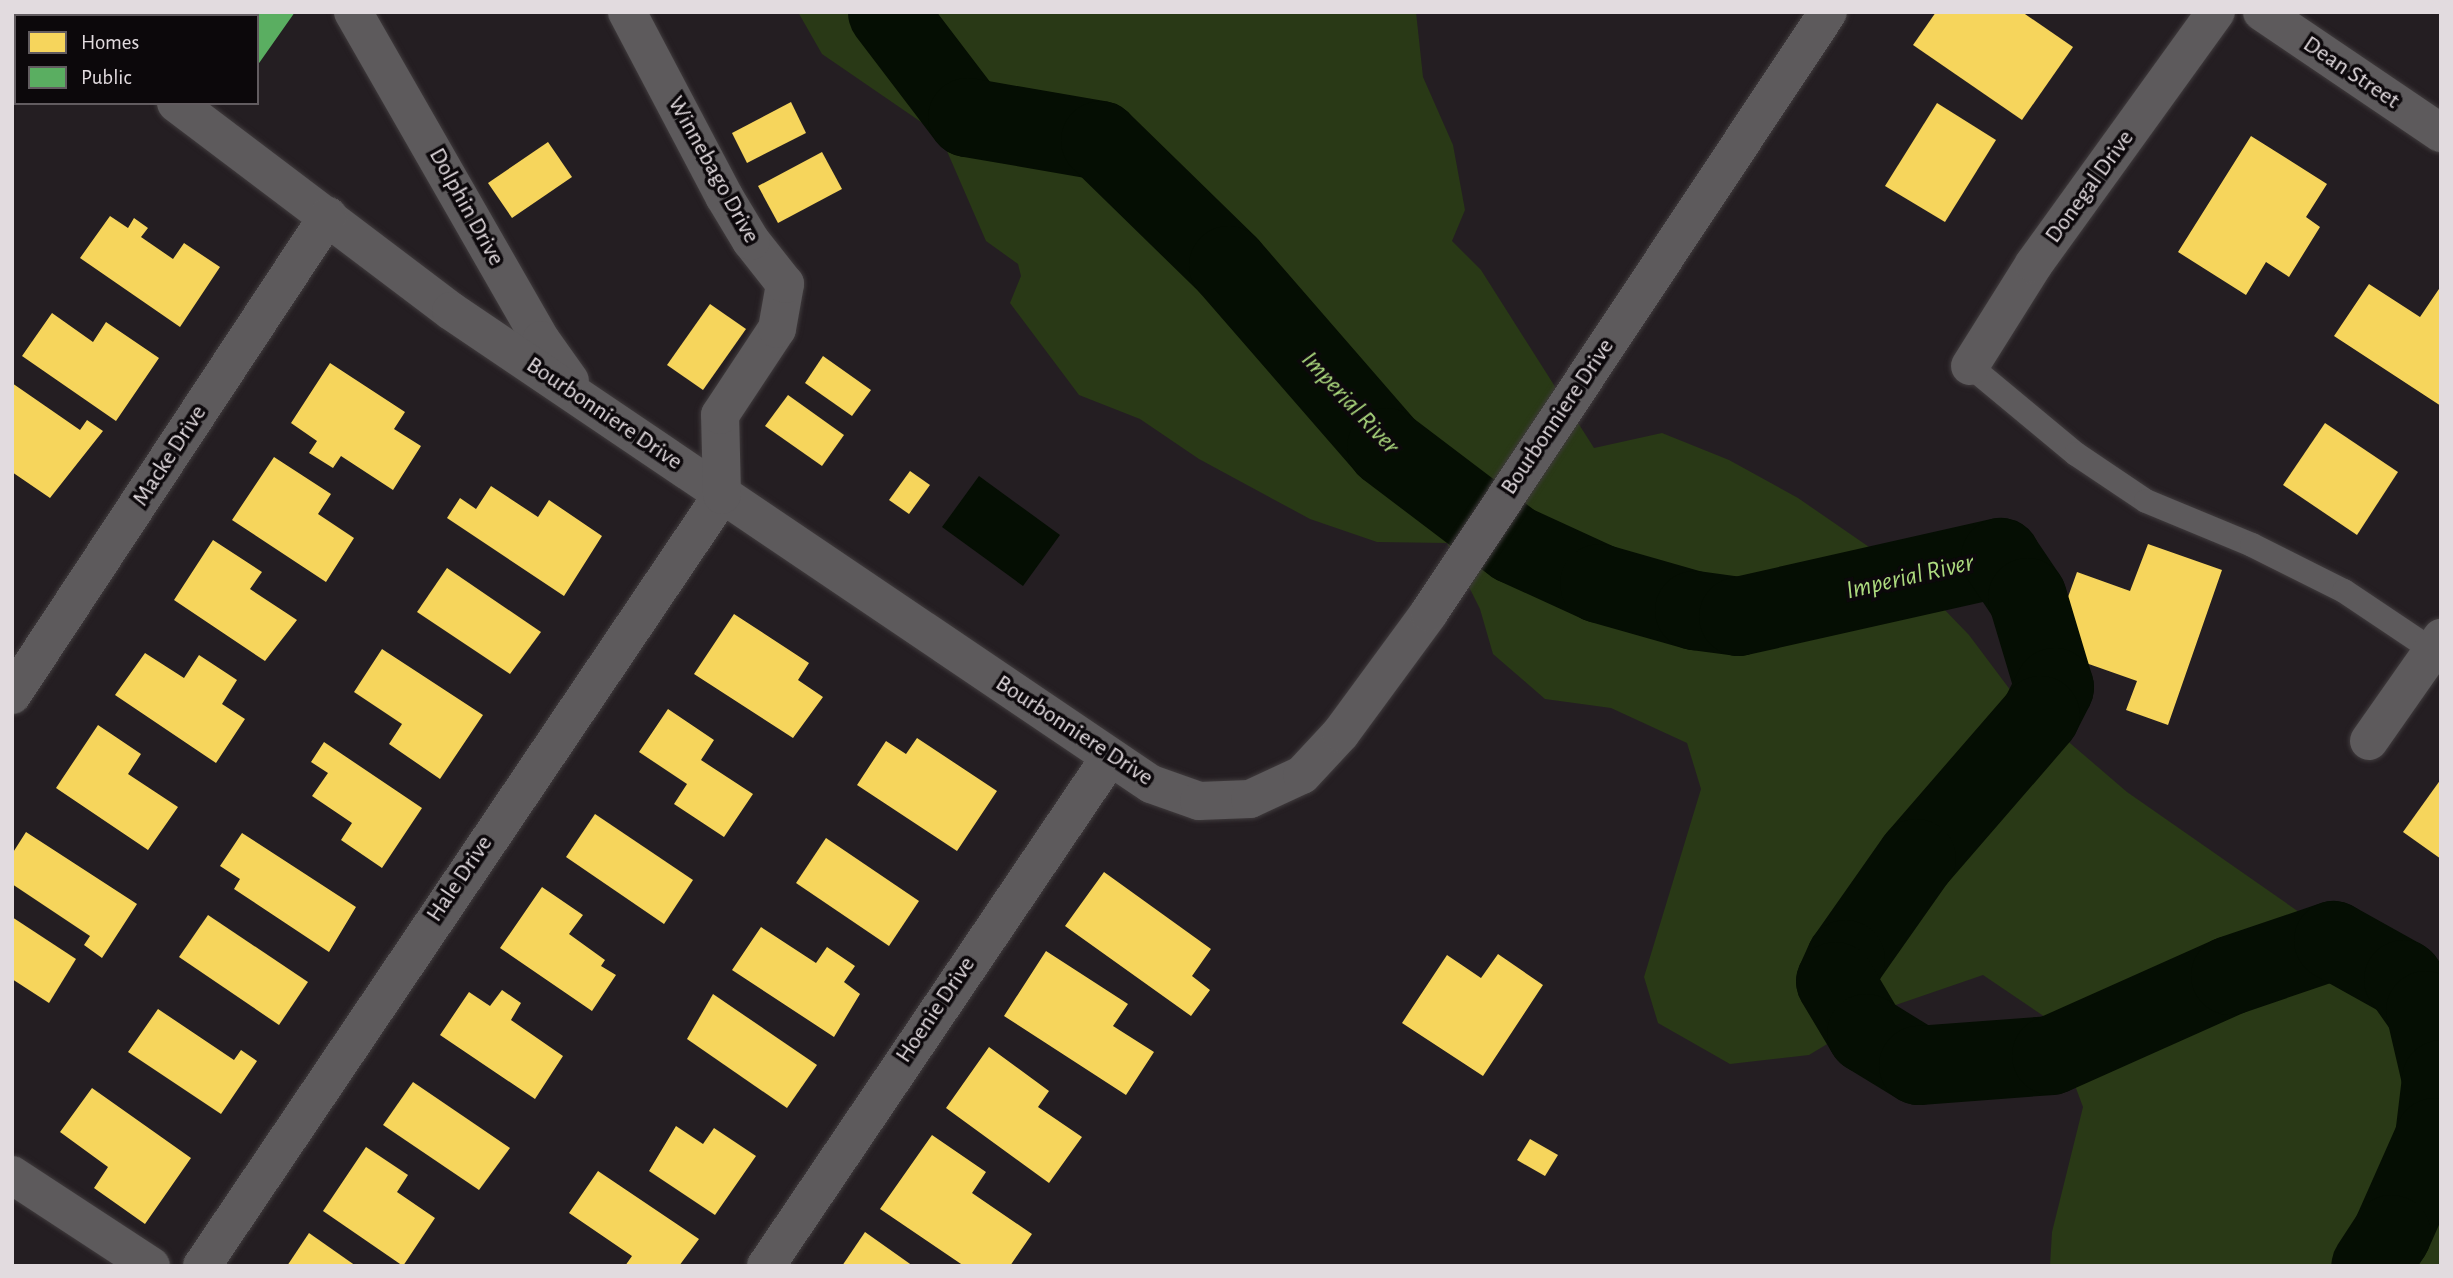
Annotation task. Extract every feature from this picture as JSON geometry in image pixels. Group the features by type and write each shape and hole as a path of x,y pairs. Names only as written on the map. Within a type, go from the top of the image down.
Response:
{"street":[{"name":"Dolphin Drive","path":"353,12 541,340 583,399"},
{"name":"Winnebago Drive","path":"627,12 730,207 785,284 777,329 720,415 722,495"},
{"name":"Bourbonniere Drive","path":"179,105 451,311 1151,784 1199,801 1250,799 1302,775 1341,733 1429,613 1829,12"},
{"name":"Donegal Drive","path":"1970,366 2034,264 2216,12"},
{"name":"Dean Street","path":"2262,12 2441,133"},
{"name":"Macke Drive","path":"12,695 328,216"},
{"name":"Hale Drive","path":"202,1266 722,495"},
{"path":"2369,741 2437,644"},
{"name":"Hoenie Drive","path":"766,1266 1110,757"},
{"path":"12,1175 151,1266"}],"lane":[{"path":"1970,366 2076,454 2146,500 2252,545 2344,591 2437,644"}],"green space":[{"path":"798,12 1416,12 1423,77 1453,145 1465,210 1452,241 1481,270 1594,448 1662,433 1729,460 1798,498 1914,578 1969,635 2014,695 2127,792 2441,1011 2441,1266 2050,1266 2052,1232 2083,1107 2051,1021 1983,975 1887,1008 1809,1055 1730,1064 1658,1023 1644,977 1701,789 1687,743 1611,708 1545,699 1493,654 1480,609 1447,543 1377,542 1310,519 1199,459 1140,419 1079,395 1010,303 1021,276 1018,264 986,241 940,135 822,54"}],"shaded area":[{"path":"979,476 1060,535 1023,586 942,527"}],"building: Homes":[{"path":"1936,12 2022,12 2073,47 2022,120 1913,45"},
{"path":"791,102 806,133 747,163 732,133"},
{"path":"1937,103 1996,140 1945,222 1885,186"},
{"path":"2251,136 2327,184 2306,217 2320,227 2289,277 2266,262 2246,295 2178,252"},
{"path":"548,142 572,177 512,218 488,183"},
{"path":"822,152 842,189 778,223 758,186"},
{"path":"110,216 128,228 134,218 148,228 141,237 173,259 184,243 220,267 180,327 80,258"},
{"path":"2369,284 2420,317 2441,286 2441,406 2334,336"},
{"path":"710,304 746,329 703,390 667,365"},
{"path":"52,313 93,342 106,322 159,358 116,421 22,356"},
{"path":"823,356 871,390 852,416 805,383"},
{"path":"330,363 405,412 394,429 421,446 393,490 341,456 333,468 309,453 317,441 291,423"},
{"path":"12,383 80,430 87,420 103,431 50,498 12,472"},
{"path":"788,395 844,435 822,466 765,426"},
{"path":"2325,423 2398,472 2357,535 2283,485"},
{"path":"274,457 331,494 318,514 354,538 326,582 232,520"},
{"path":"910,471 930,485 909,514 889,500"},
{"path":"491,486 538,517 549,500 602,536 564,596 447,518 460,498 476,509"},
{"path":"213,540 262,572 250,589 297,620 265,661 174,600"},
{"path":"2148,544 2222,570 2168,725 2126,710 2137,681 2049,650 2077,572 2130,591"},
{"path":"447,568 541,632 510,674 417,612"},
{"path":"734,614 809,663 798,680 823,697 793,738 694,674"},
{"path":"382,649 483,715 440,779 389,744 402,724 354,692"},
{"path":"145,653 184,678 199,655 237,680 222,704 245,719 216,763 115,695"},
{"path":"668,709 714,740 701,760 753,794 724,837 674,804 687,784 639,752"},
{"path":"98,725 141,754 128,774 178,807 148,850 56,788"},
{"path":"917,738 997,791 957,851 857,785 886,741 906,754"},
{"path":"324,742 422,808 382,868 341,840 352,823 312,796 328,773 311,762"},
{"path":"2441,779 2441,859 2403,832"},
{"path":"595,814 693,880 664,924 566,857"},
{"path":"26,832 137,904 102,958 84,945 90,936 12,884 12,854"},
{"path":"242,833 356,907 329,952 234,889 240,879 220,866"},
{"path":"826,838 919,901 889,946 796,883"},
{"path":"1104,872 1211,949 1192,976 1210,990 1191,1016 1065,926"},
{"path":"542,887 583,915 569,934 605,960 601,966 616,975 592,1011 500,948"},
{"path":"208,915 308,982 279,1025 179,957"},
{"path":"12,917 76,959 49,1003 12,979"},
{"path":"761,927 816,963 827,947 855,966 844,982 860,994 834,1037 732,970"},
{"path":"1046,951 1128,1004 1113,1026 1154,1052 1126,1095 1004,1016"},
{"path":"1498,954 1543,985 1483,1076 1402,1023 1447,955 1481,978"},
{"path":"502,990 521,1003 511,1020 563,1056 535,1099 440,1035 469,992 490,1006"},
{"path":"713,994 817,1065 787,1108 687,1039"},
{"path":"158,1009 234,1060 241,1050 257,1061 221,1114 128,1052"},
{"path":"989,1047 1049,1091 1038,1107 1082,1137 1049,1183 946,1108"},
{"path":"413,1082 510,1148 479,1190 383,1125"},
{"path":"92,1088 191,1158 145,1224 94,1188 108,1167 60,1132"},
{"path":"676,1126 703,1144 714,1128 756,1156 715,1215 649,1171"},
{"path":"932,1135 986,1172 972,1193 1032,1234 1010,1266 964,1266 880,1209"},
{"path":"1530,1139 1558,1155 1545,1176 1517,1160"},
{"path":"366,1147 408,1175 397,1192 435,1218 403,1266 323,1211"},
{"path":"598,1171 699,1239 679,1266 625,1266 632,1256 569,1213"},
{"path":"865,1232 913,1266 842,1266"},
{"path":"309,1233 356,1266 287,1266"}],"building: Public":[{"path":"166,12 295,12 259,63 259,14"}],"waterway":[{"name":"Imperial River","path":"887,12 967,117 1100,140 1228,265 1386,447 1514,544 1599,583 1694,610 1738,616 2000,557 2027,597 2054,687 2040,715 1916,858 1845,959 1835,981 1866,1033 1918,1065 2051,1055 2230,975 2333,940 2403,979 2425,1010 2441,1079 2434,1137 2391,1234 2370,1266"}]}
